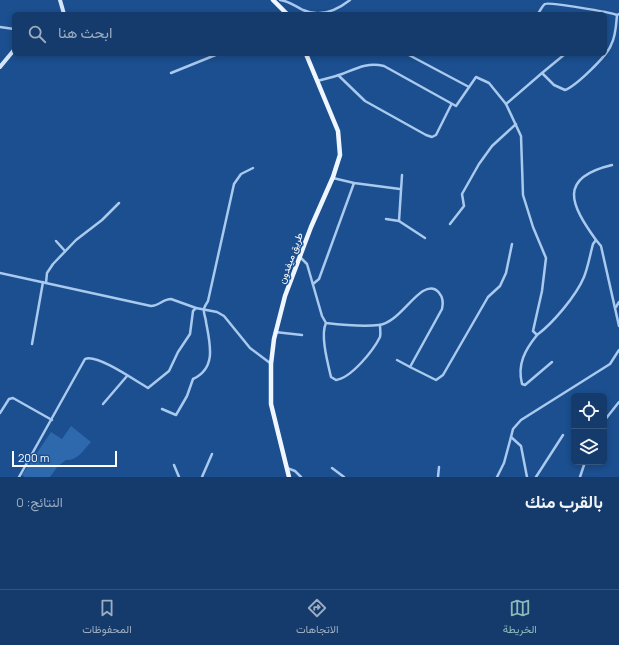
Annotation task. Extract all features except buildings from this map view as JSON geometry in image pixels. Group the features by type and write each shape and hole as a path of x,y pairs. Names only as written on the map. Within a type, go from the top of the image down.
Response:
{"main road":[{"path":"273,0 285,12"},
{"name":"طريق ميفدون","path":"289,477 285,466 272,404 271,364 275,332 300,256 333,177 340,155 339,138 307,56"}],"street":[{"path":"60,0 63,12"},
{"path":"280,0 288,1 308,12"},
{"path":"327,12 337,9 350,0"},
{"path":"539,12 543,5 548,3 618,14 615,34 610,49 607,52"},
{"path":"0,27 12,28"},
{"path":"0,67 12,52"},
{"path":"171,73 213,56"},
{"path":"412,56 469,87"},
{"path":"506,104 563,56"},
{"path":"542,73 558,87 565,90 569,89 603,56"},
{"path":"316,81 368,64 384,66 456,106 474,79 481,78 492,86 506,104 516,124 522,146 523,195 533,228 546,258 540,301 533,329 537,335"},
{"path":"338,75 365,102 432,137 436,135 452,105"},
{"path":"450,224 464,206 462,194 479,164 495,142 516,124"},
{"path":"612,165 586,175 578,182 574,189 574,197 576,209 601,246 606,274 616,307 619,326"},
{"path":"162,409 176,415 187,396 193,379 203,374 210,361 210,350 204,310 208,301 234,184 241,174 253,168"},
{"path":"399,221 402,175"},
{"path":"333,177 354,183 400,188"},
{"path":"313,284 319,279 354,183"},
{"path":"32,344 46,273 65,251 102,220 119,203"},
{"path":"386,219 399,221 425,238"},
{"path":"552,362 531,381 525,385 522,384 522,359 526,348 562,309 582,282 593,244 596,240"},
{"path":"56,241 65,251"},
{"path":"397,360 436,380 443,375 488,297 500,286 506,273 512,244"},
{"path":"300,256 307,264 322,316 326,323 324,329 328,366 331,377 336,380 349,374 375,346 380,336 380,325"},
{"path":"0,274 44,282 104,297 151,306 156,306 166,299 171,299 196,308 217,312 224,316 254,352 271,364"},
{"path":"326,323 380,325 405,308 423,291 432,290 442,295 444,301 442,309 410,367"},
{"path":"616,307 619,302"},
{"path":"18,477 52,420 78,370 88,358 104,361 148,388 169,371 178,352 190,334 193,311 196,308"},
{"path":"275,332 302,335"},
{"path":"496,477 504,462 513,429 521,420 597,373 614,359 619,350"},
{"path":"103,404 127,376"},
{"path":"0,413 12,398 52,420"},
{"path":"607,417 619,402"},
{"path":"536,477 563,435"},
{"path":"512,437 521,446 527,477"},
{"path":"202,477 212,454"},
{"path":"174,465 179,477"},
{"path":"580,477 584,465"},
{"path":"285,466 295,471 301,477"},
{"path":"438,477 440,467"},
{"path":"332,468 344,477"}],"shaded area":[{"path":"71,426 91,442 77,457 66,460 58,466 50,477 25,477 22,475 51,432 62,439"}]}
